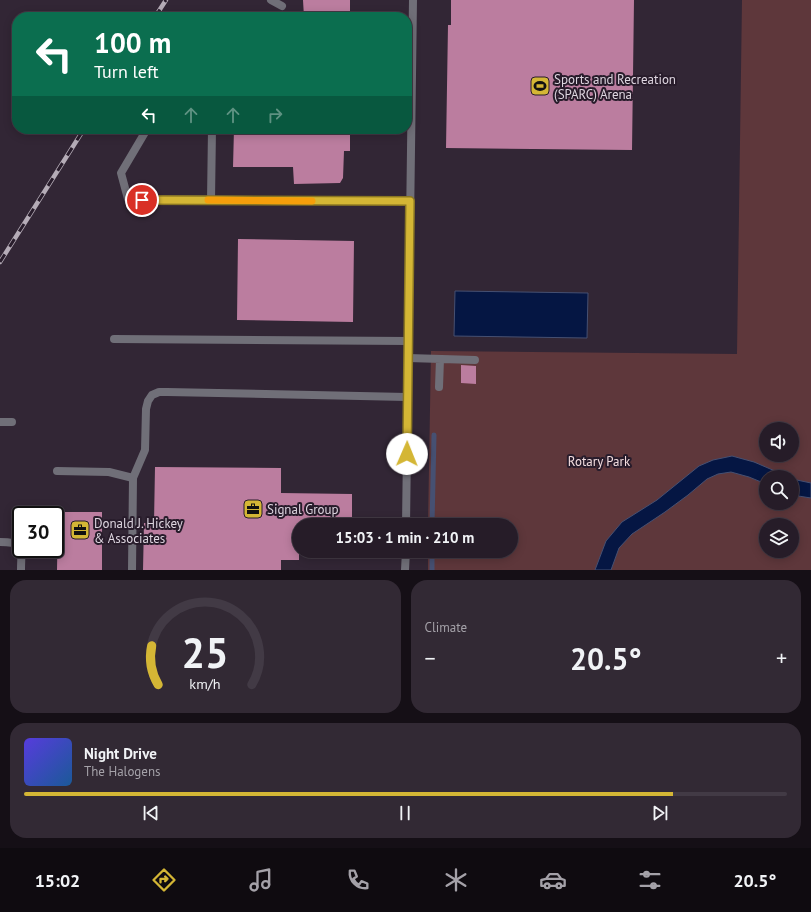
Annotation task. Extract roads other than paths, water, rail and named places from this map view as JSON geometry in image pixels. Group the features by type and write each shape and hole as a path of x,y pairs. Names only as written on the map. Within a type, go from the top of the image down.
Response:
{"street":[{"path":"271,0 282,6"},
{"path":"412,15 413,0"},
{"path":"144,134 121,173 128,199 410,201"},
{"path":"211,200 212,134"},
{"path":"406,518 410,134"},
{"path":"114,339 408,341"},
{"path":"408,358 475,360"},
{"path":"439,387 440,359"},
{"path":"132,570 133,478 145,450 146,409 148,401 152,395 159,392 407,397"},
{"path":"0,422 12,422"},
{"path":"58,471 109,472 133,478"},
{"path":"0,542 15,542 18,544 21,551 21,570"},
{"path":"405,570 406,558"}],"water":[{"path":"455,291 588,293 587,338 454,336"},
{"path":"732,456 754,462 773,470 759,470 759,481 731,472 718,474 707,479 665,512 632,534 619,548 611,570 595,570 606,541 622,522 657,500 699,466 713,460"},
{"path":"799,480 811,483 811,498 799,496"}],"waterway":[{"path":"432,518 434,435"},
{"path":"432,558 432,570"}],"railway":[{"path":"158,12 166,0"},
{"path":"0,262 81,134"}],"place":[{"name":"Sports and Recreation (SPARC) Arena","path":"540,86"},
{"name":"Signal Group","path":"253,509"},
{"name":"Donald J. Hickey & Associates","path":"80,530"}],"park label":[{"name":"Rotary Park","path":"599,461"}]}
